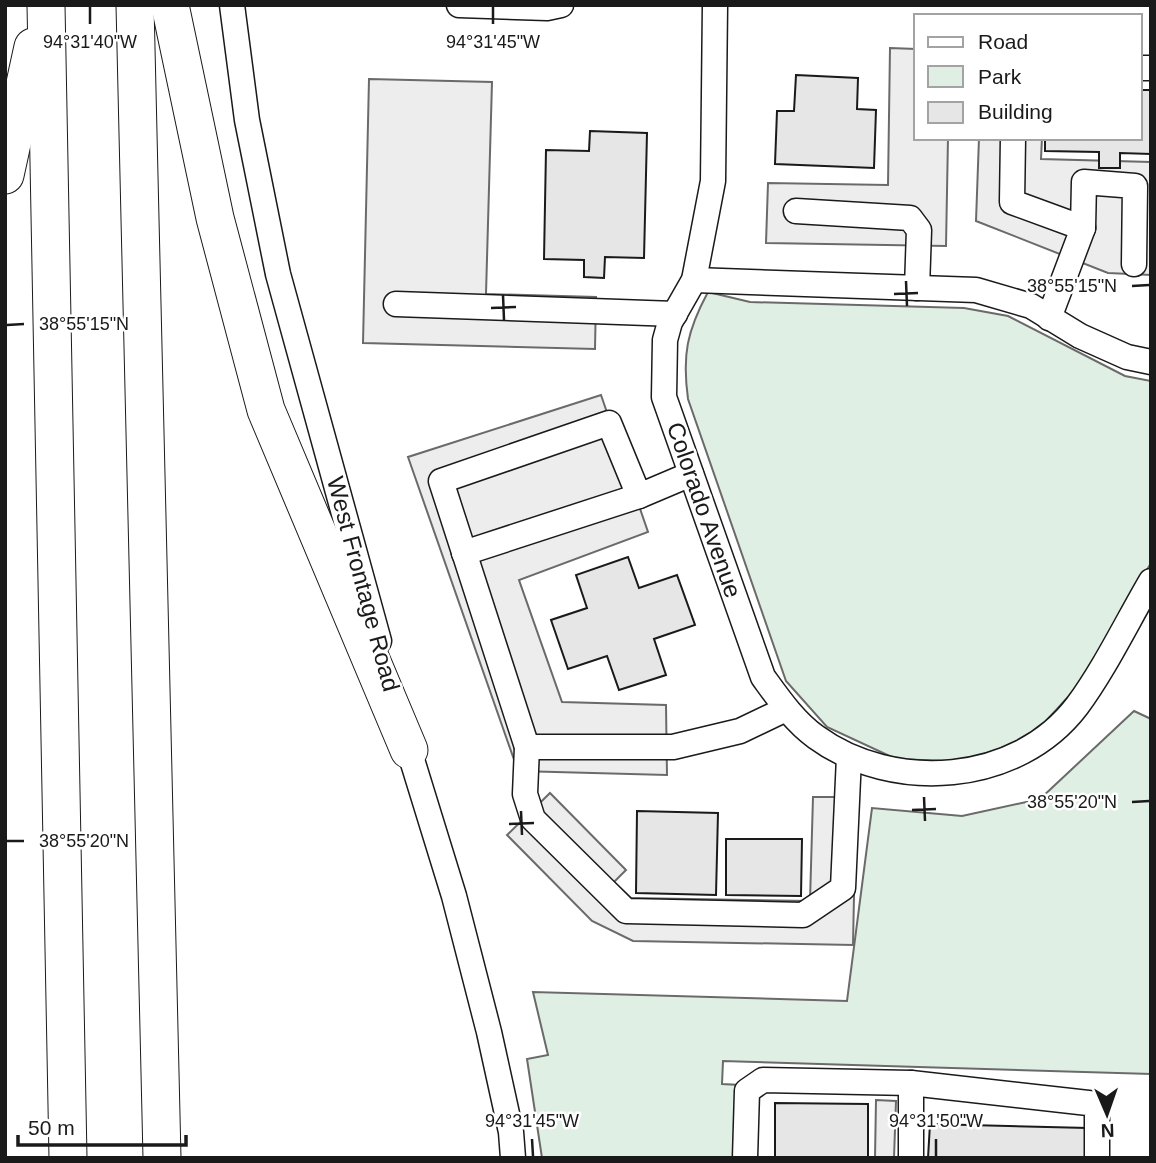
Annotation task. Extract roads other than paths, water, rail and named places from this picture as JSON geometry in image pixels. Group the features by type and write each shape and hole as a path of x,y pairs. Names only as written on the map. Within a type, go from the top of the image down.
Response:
{"highway":[{"path":"5,175 44,5"},
{"path":"44,5 68,1158"},
{"path":"135,5 162,1158"},
{"path":"170,5 215,218 266,410 409,750"}],"street":[{"name":"West Frontage Road","path":"232,5 247,120 278,274 409,750 454,896 489,1032 511,1132 513,1158"},
{"path":"459,5 561,5"},
{"name":"Colorado Avenue","path":"715,5 713,181 694,280 675,314 665,340 664,397 763,677 786,709 815,737 849,757 897,772 947,774 995,763 1039,740 1076,707 1148,591"},
{"path":"1013,140 1012,202 1083,228"},
{"path":"1049,318 1083,228 1084,182 1135,186 1134,264"},
{"path":"796,211 910,218 919,230 917,288"},
{"path":"694,280 976,290 1031,306 1080,336 1127,357 1151,362"},
{"path":"396,304 675,314"},
{"path":"639,496 609,423 441,481 527,747 525,794 533,819 626,911 803,915 844,888 849,757"},
{"path":"464,553 639,496 691,474"},
{"path":"527,747 673,747 740,731 786,709"},
{"path":"745,1158 747,1091 763,1080 911,1083 1097,1104 1097,1158"},
{"path":"911,1083 911,1158"}]}
